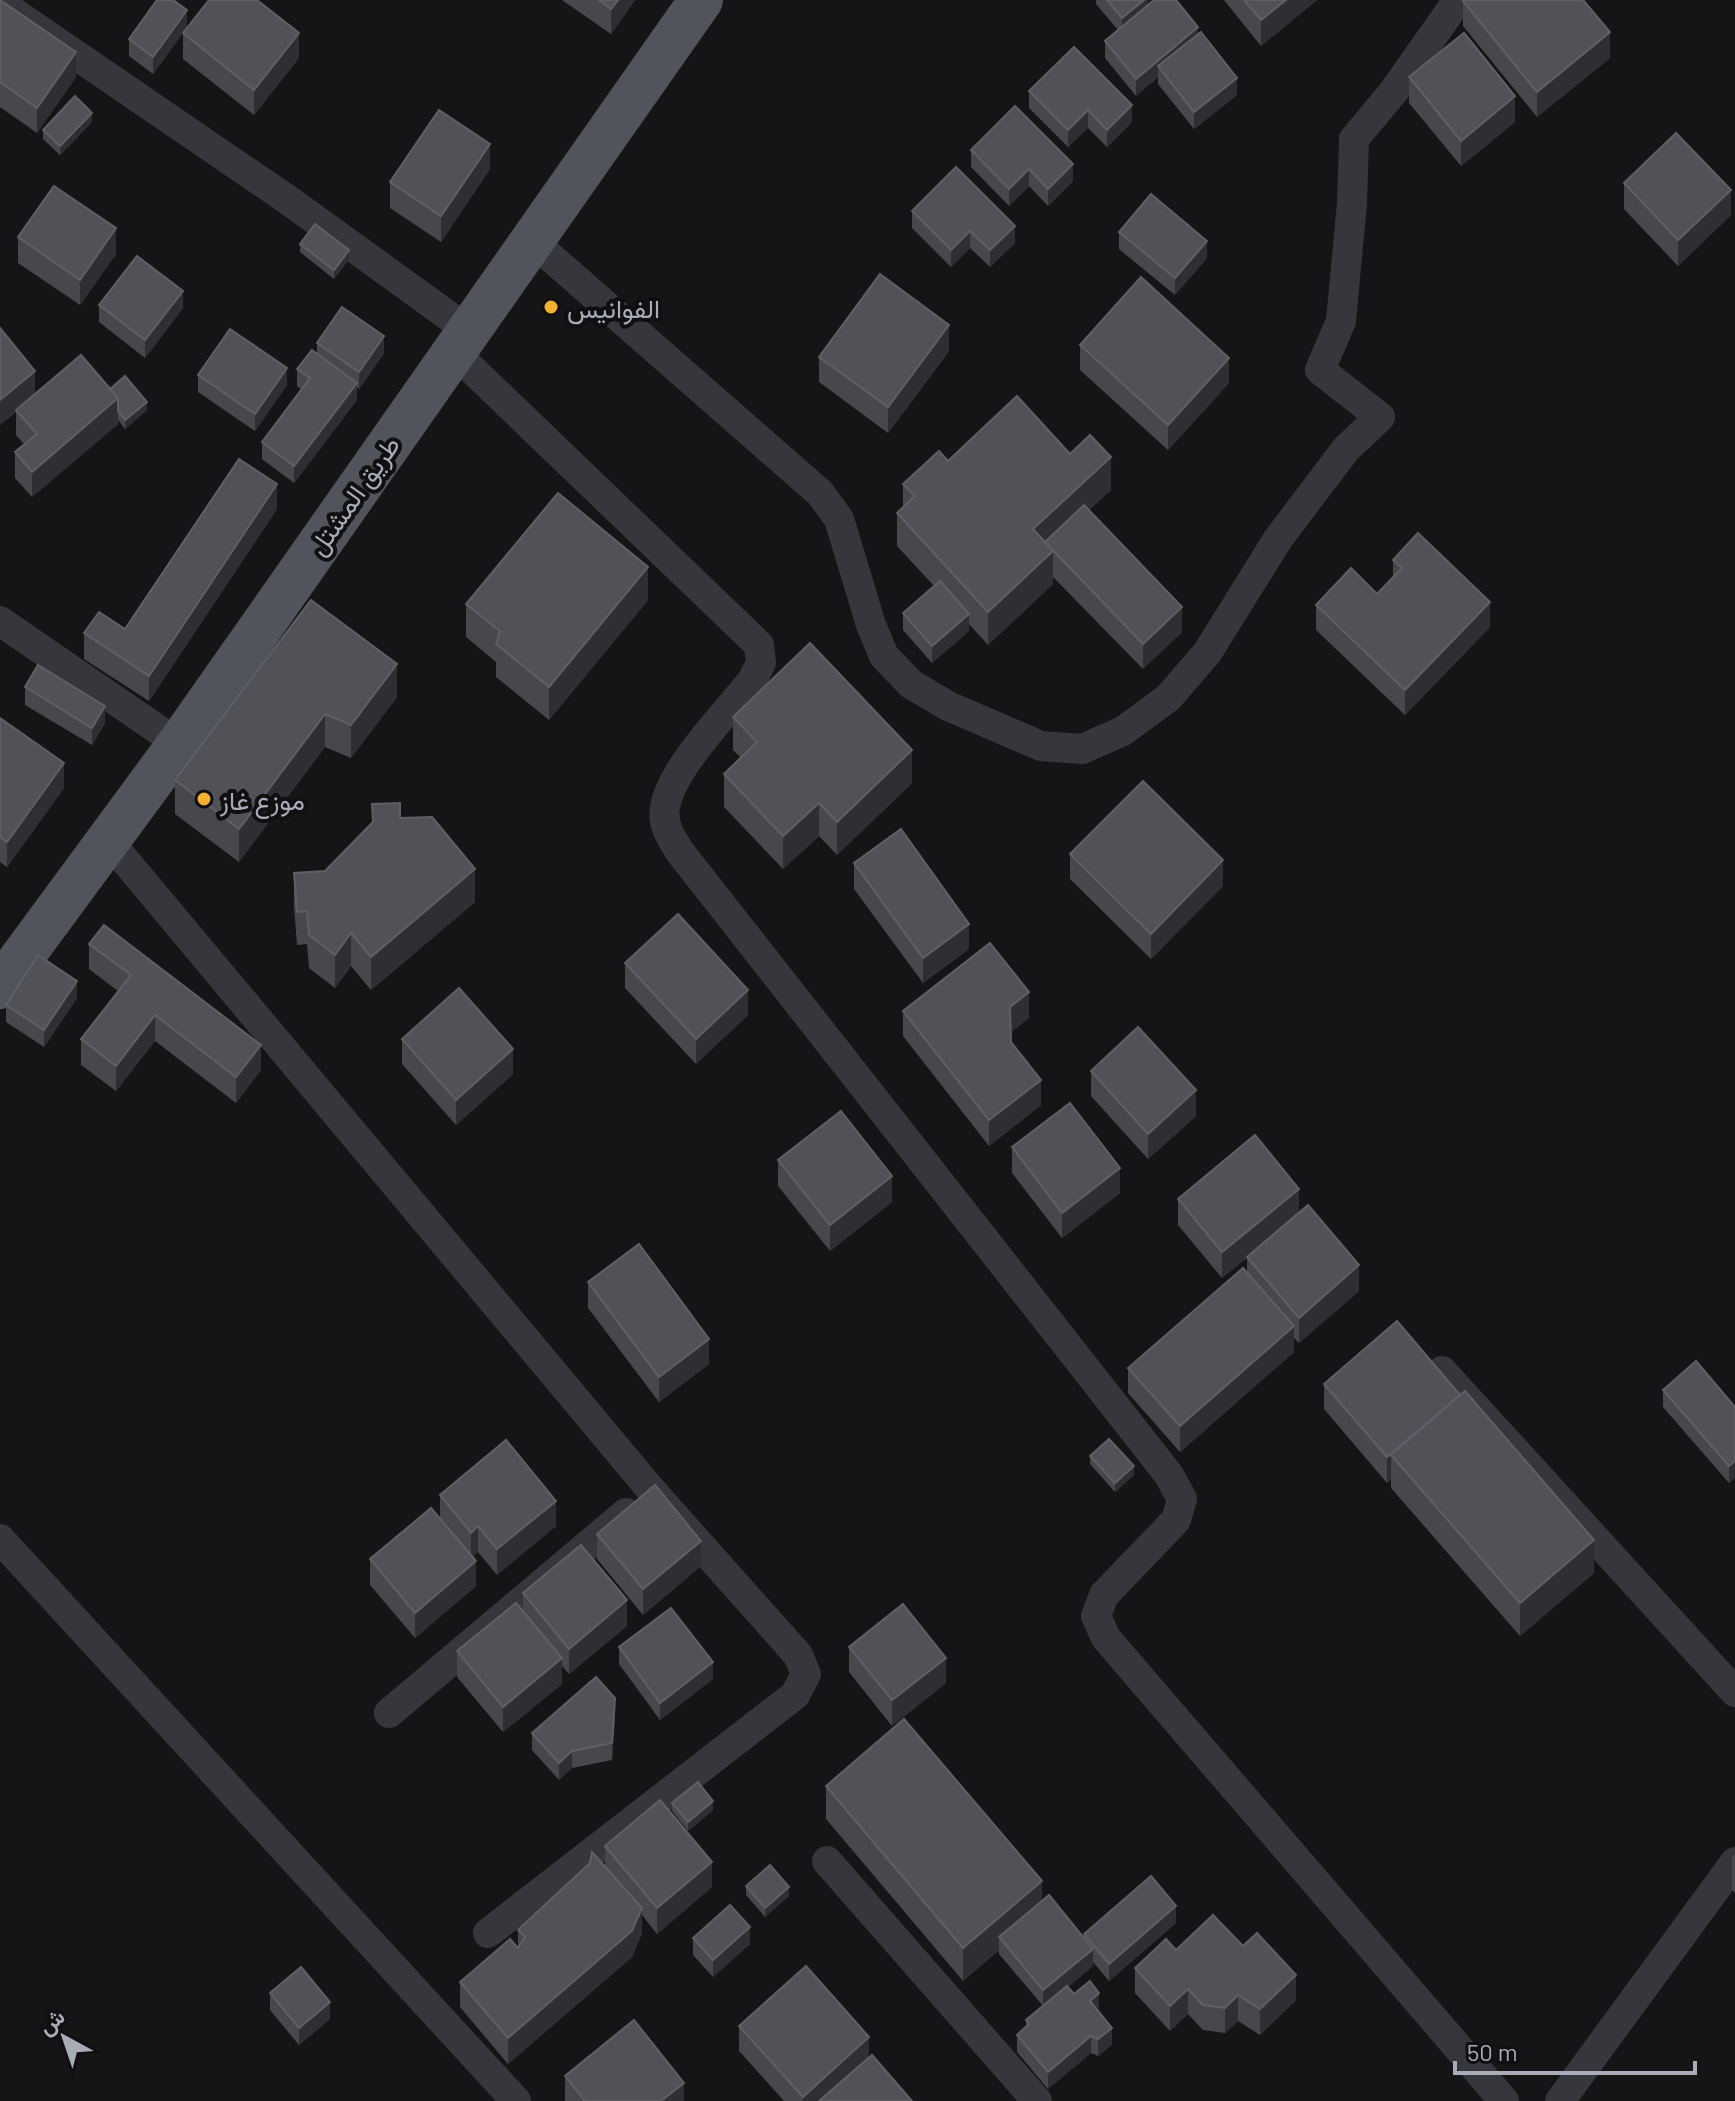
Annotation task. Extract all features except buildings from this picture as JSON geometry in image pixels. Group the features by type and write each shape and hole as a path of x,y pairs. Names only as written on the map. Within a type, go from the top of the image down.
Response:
{"main road":[{"name":"طريق المشتل","path":"0,987 179,744 701,0"}],"street":[{"path":"531,240 820,493 839,519 871,625 884,656 911,684 948,706 1041,746 1082,749 1123,731 1178,687 1207,653 1278,539 1346,449 1380,417 1320,370 1341,321 1352,203 1354,139 1394,91 1458,0"},
{"path":"0,3 291,202 461,340 759,645 761,663 752,681 673,781 664,809 667,831 680,852 1169,1475 1182,1499 1176,1520 1104,1595 1096,1616 1106,1638 1504,2101"},
{"path":"0,621 179,744"},
{"path":"108,840 652,1491 798,1655 806,1674 795,1695 488,1933"},
{"path":"1442,1371 1735,1692"},
{"path":"389,1713 652,1491"},
{"path":"0,1539 516,2101"},
{"path":"827,1861 1037,2101"},
{"path":"1560,2101 1735,1862"}],"place":[{"name":"الفوانيس","path":"551,307"},
{"name":"موزع غاز","path":"204,799"}]}
